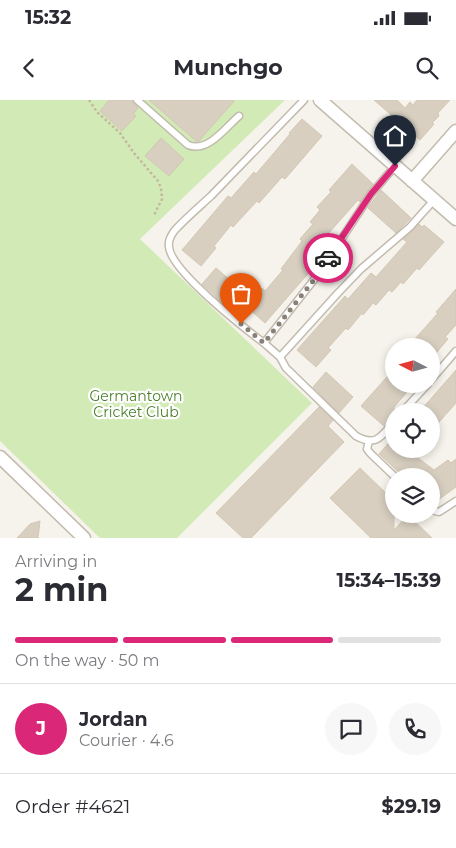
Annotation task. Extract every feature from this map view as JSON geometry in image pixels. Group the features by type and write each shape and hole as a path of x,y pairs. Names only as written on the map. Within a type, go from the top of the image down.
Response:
{"street":[{"path":"320,100 456,219"},
{"path":"412,181 456,131"},
{"path":"0,457 84,538"}],"lane":[{"path":"137,100 188,145 193,147 200,147 209,143 239,116"},
{"path":"304,100 174,231 168,246 178,267 229,315 280,357 286,368 311,394 356,436 369,441 378,439 385,432"},
{"path":"264,343 317,276 371,194 395,166"},
{"path":"280,357 361,269 410,227 434,200"},
{"path":"440,370 456,351"},
{"path":"411,403 420,393"},
{"path":"369,441 367,449 370,454 385,468"},
{"path":"440,511 456,501"}],"path":[{"path":"89,100 98,112 120,133 134,154 158,181 162,199 154,215"}],"green space":[{"name":"Germantown Cricket Club","path":"0,100 285,100 140,239 312,403 177,538 100,538 0,441"}],"building":[{"path":"109,100 132,100 138,108 133,114 136,116 122,131 100,111"},
{"path":"149,100 235,100 199,141 196,141"},
{"path":"374,100 397,100 405,108 410,102 413,105 417,100 450,100 438,113 439,116 432,123 434,124 420,140"},
{"path":"302,119 322,136 285,179 282,177 259,203 257,201 233,227 231,225 201,266 182,250 228,196 231,198 254,172 256,174"},
{"path":"161,138 184,159 169,176 145,156"},
{"path":"352,164 373,184 360,202 358,200 327,235 332,239 308,266 312,269 265,323 247,307 262,288 265,291 283,270 281,269 302,241 300,239 313,224 310,222 320,210 317,207"},
{"path":"381,190 411,218 396,233 368,208"},
{"path":"419,224 422,227 424,225 444,242 419,270 417,268 403,284 401,282 392,292 389,290 376,305 373,303 363,315 362,313 348,330 346,328 328,348 331,350 316,367 297,350 345,296 348,299 371,273 376,277 407,242 403,239"},
{"path":"216,268 244,292 229,309 202,284"},
{"path":"456,289 456,325 445,337 448,339 440,348 440,338 416,338 438,313 436,312"},
{"path":"456,370 456,403 440,421 440,403 427,403 436,393 440,393 440,388"},
{"path":"326,372 353,397 339,413 313,387"},
{"path":"385,379 385,393 406,393 397,403 385,403 384,426 361,406"},
{"path":"319,407 333,420 328,426 344,442 251,538 243,538 216,513"},
{"path":"385,447 385,458 418,458 431,468 394,468 379,454"},
{"path":"456,459 456,487 440,499 440,468 437,468 448,460 451,463"},
{"path":"360,468 385,492 385,523 394,523 394,530 401,523 416,523 432,538 371,538 330,498"},
{"path":"40,521 38,538 17,538 30,524"}],"way so far":[{"path":"241,324 264,343 317,276 328,258"}],"route":[{"path":"328,258 371,194 395,166"}]}
